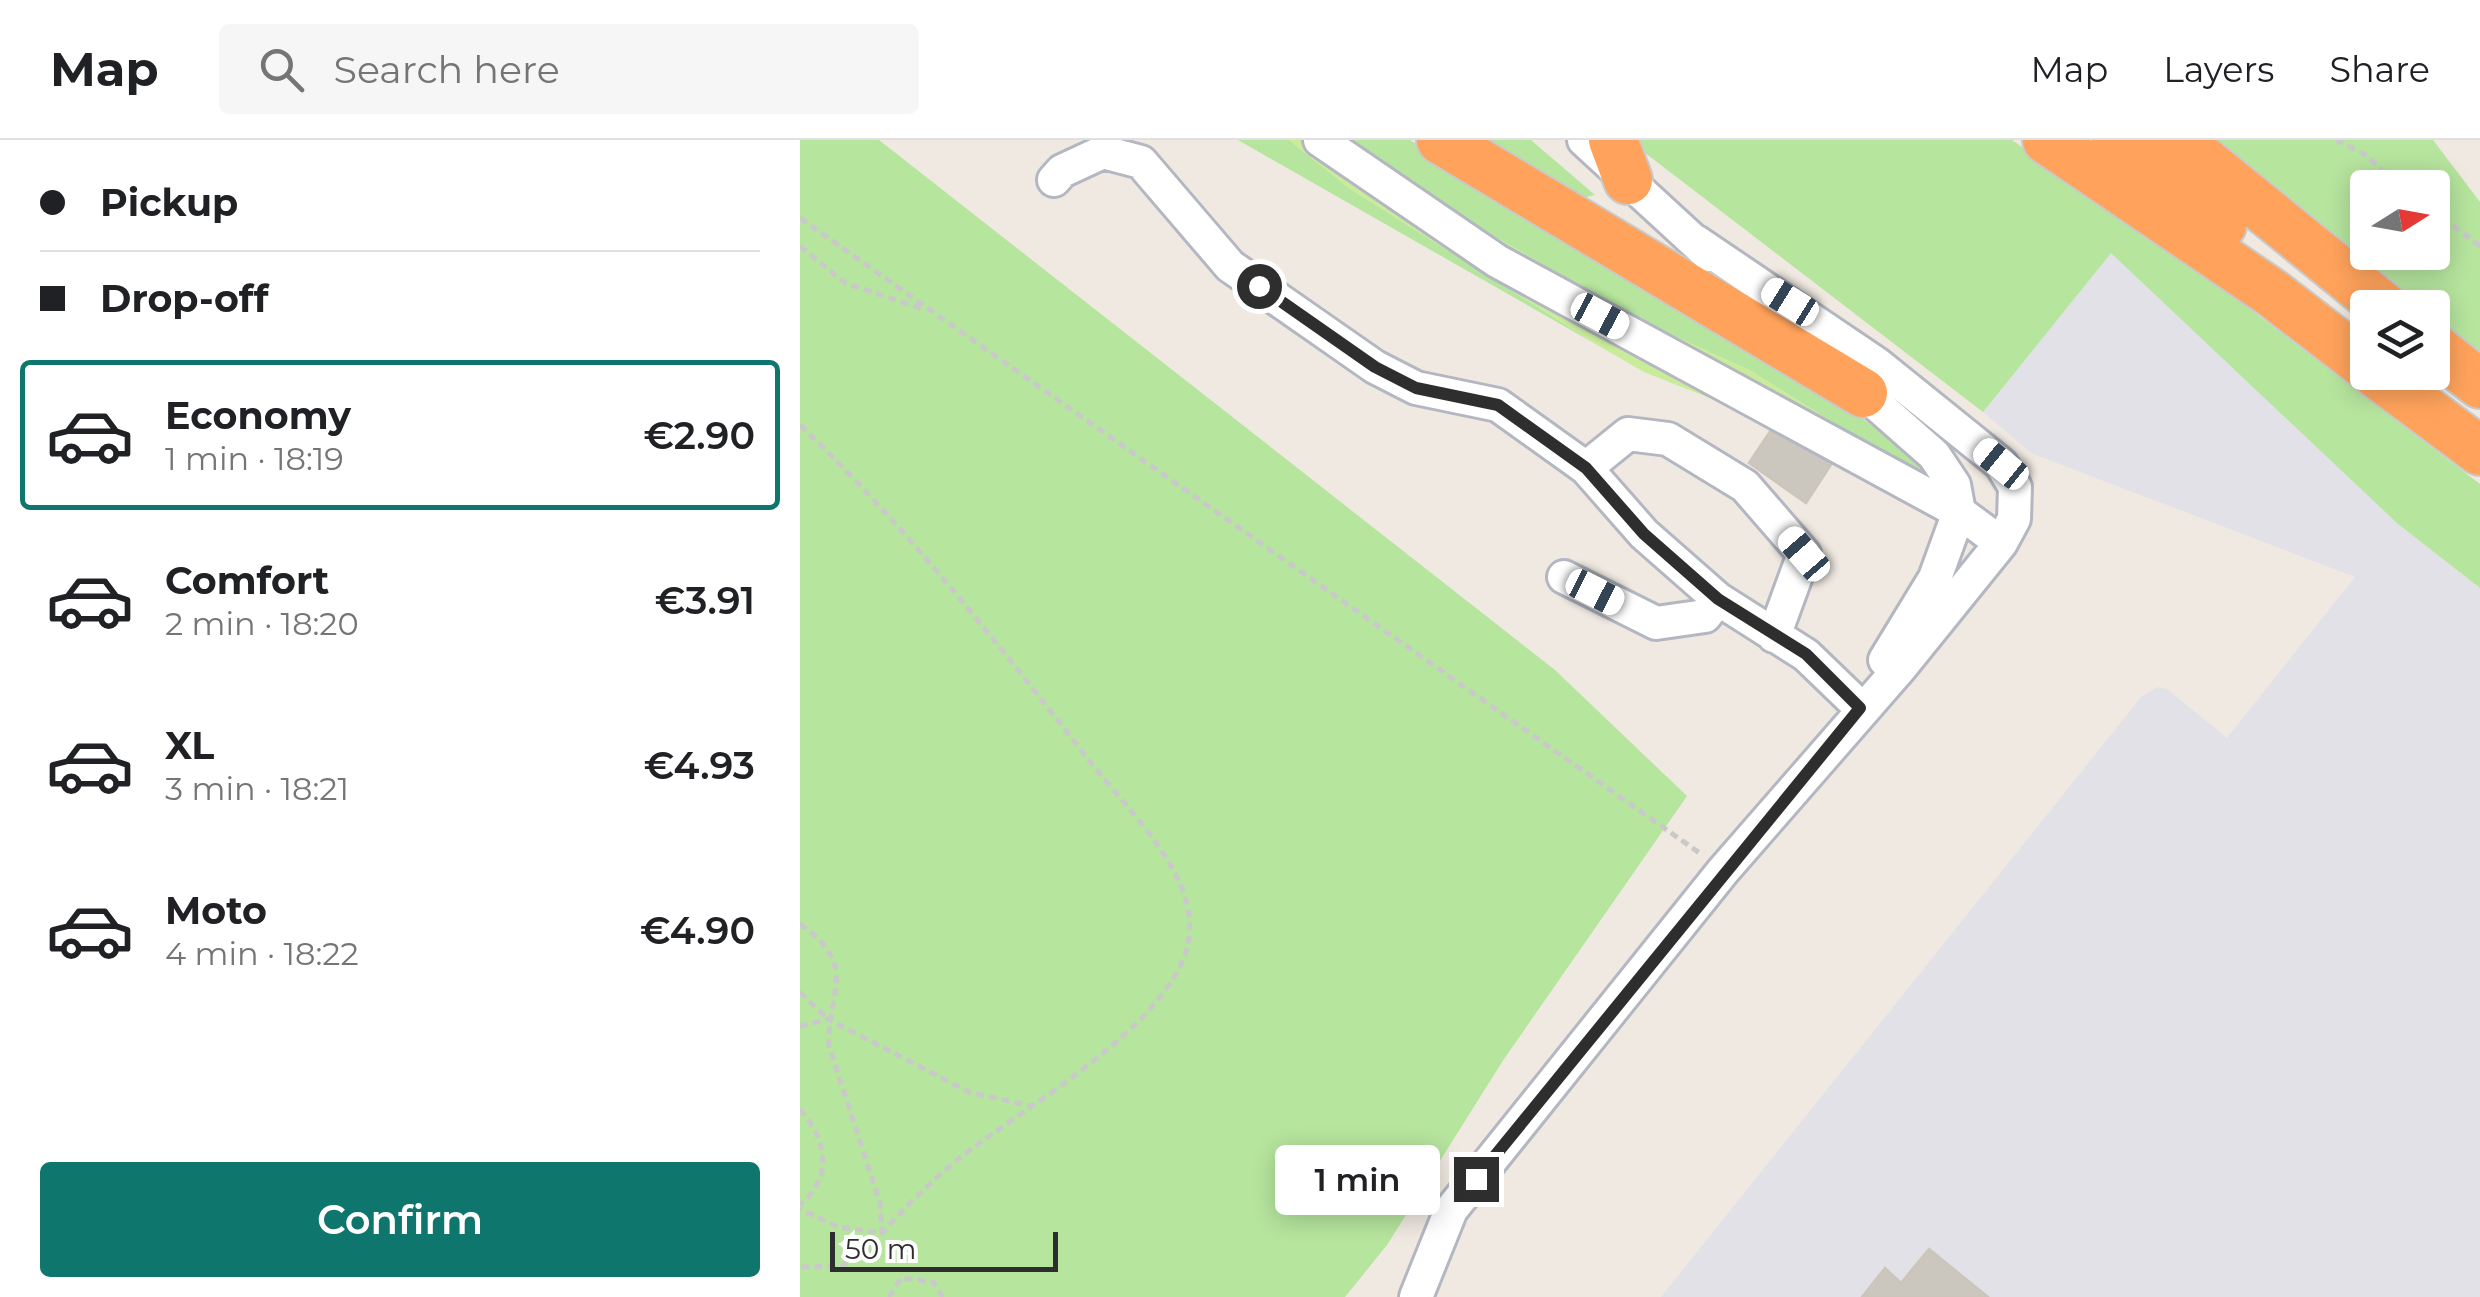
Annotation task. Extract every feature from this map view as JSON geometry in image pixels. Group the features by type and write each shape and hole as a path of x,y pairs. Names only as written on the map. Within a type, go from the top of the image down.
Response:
{"highway":[{"path":"1441,140 1863,393"},
{"path":"2047,140 2272,293 2350,353"},
{"path":"2116,140 2350,328"},
{"path":"2178,140 2363,290"},
{"path":"2450,360 2480,384"},
{"path":"2398,390 2480,451"},
{"path":"2428,390 2480,432"}],"street":[{"path":"1320,140 1497,260 1959,512 2002,543"},
{"path":"1584,140 1620,160 1695,242 1934,455 1954,485 1959,512 1934,578 1860,708"},
{"path":"1054,180 1062,171 1102,152 1141,162 1230,266 1375,367 1416,388 1498,405 1586,468 1644,534 1718,599 1806,654 1860,708"},
{"path":"1416,1297 1451,1210 1724,871 1860,708 1900,668 2002,543 2014,519 2015,487 2001,464 1877,364 1695,242"},
{"path":"1586,468 1628,434 1668,439 1745,486 1804,554 1774,636"},
{"path":"1959,512 2015,487"},
{"path":"1564,577 1656,623 1705,616 1718,599"}],"path":[{"path":"2336,140 2364,154 2382,170"},
{"path":"800,218 926,310 1049,390 1339,602 1724,871"},
{"path":"2450,224 2480,246"},
{"path":"800,246 845,283 888,301 926,310"},
{"path":"800,425 1007,651 1150,836 1182,887 1190,926 1184,960 1141,1016 1071,1079 967,1152 862,1255 841,1266 800,1267"},
{"path":"800,924 819,937 834,960 838,993 828,1019 829,1046 880,1203 882,1233"},
{"path":"800,992 828,1019 969,1092 1031,1106"},
{"path":"800,1026 828,1019"},
{"path":"800,1109 822,1140 825,1168 816,1191 800,1207 838,1226 882,1233"},
{"path":"889,1297 902,1278 918,1278 933,1282 943,1297"}],"shaded area":[{"path":"2111,252 2398,524 2480,588 2480,1297 1661,1297 2142,696 2158,687 2167,689 2227,738 2355,577 2031,453 1983,412"}],"green space":[{"path":"800,140 879,140 1555,670 1687,796 1504,1059 1387,1245 1345,1297 800,1297"},
{"path":"1238,140 1289,140 1349,188 1599,346"},
{"path":"1289,140 1345,140 1456,214 1639,320 1751,371 1908,470 1927,468 1896,499 1775,424 1644,372 1349,188"},
{"path":"1345,140 1410,140 1840,401 1927,468 1909,470 1751,371 1639,320 1456,214"},
{"path":"1473,140 1531,140 1595,195 1573,200"},
{"path":"1636,140 2012,140 2226,291 2350,385 2350,390 2356,390 2480,484 2480,588 2398,524 2111,253 1983,412 1640,149"},
{"path":"2218,140 2433,140 2480,202 2480,352 2450,328 2450,290 2404,290 2379,270 2450,270 2450,170 2350,170 2350,246"}],"building":[{"path":"1775,424 1832,463 1806,503 1749,463"},
{"path":"1929,1249 1988,1297 1862,1297 1885,1268 1901,1283"}],"route":[{"path":"1259,286 1375,367 1416,388 1498,405 1586,468 1644,534 1718,599 1806,654 1860,708 1476,1179"}]}
